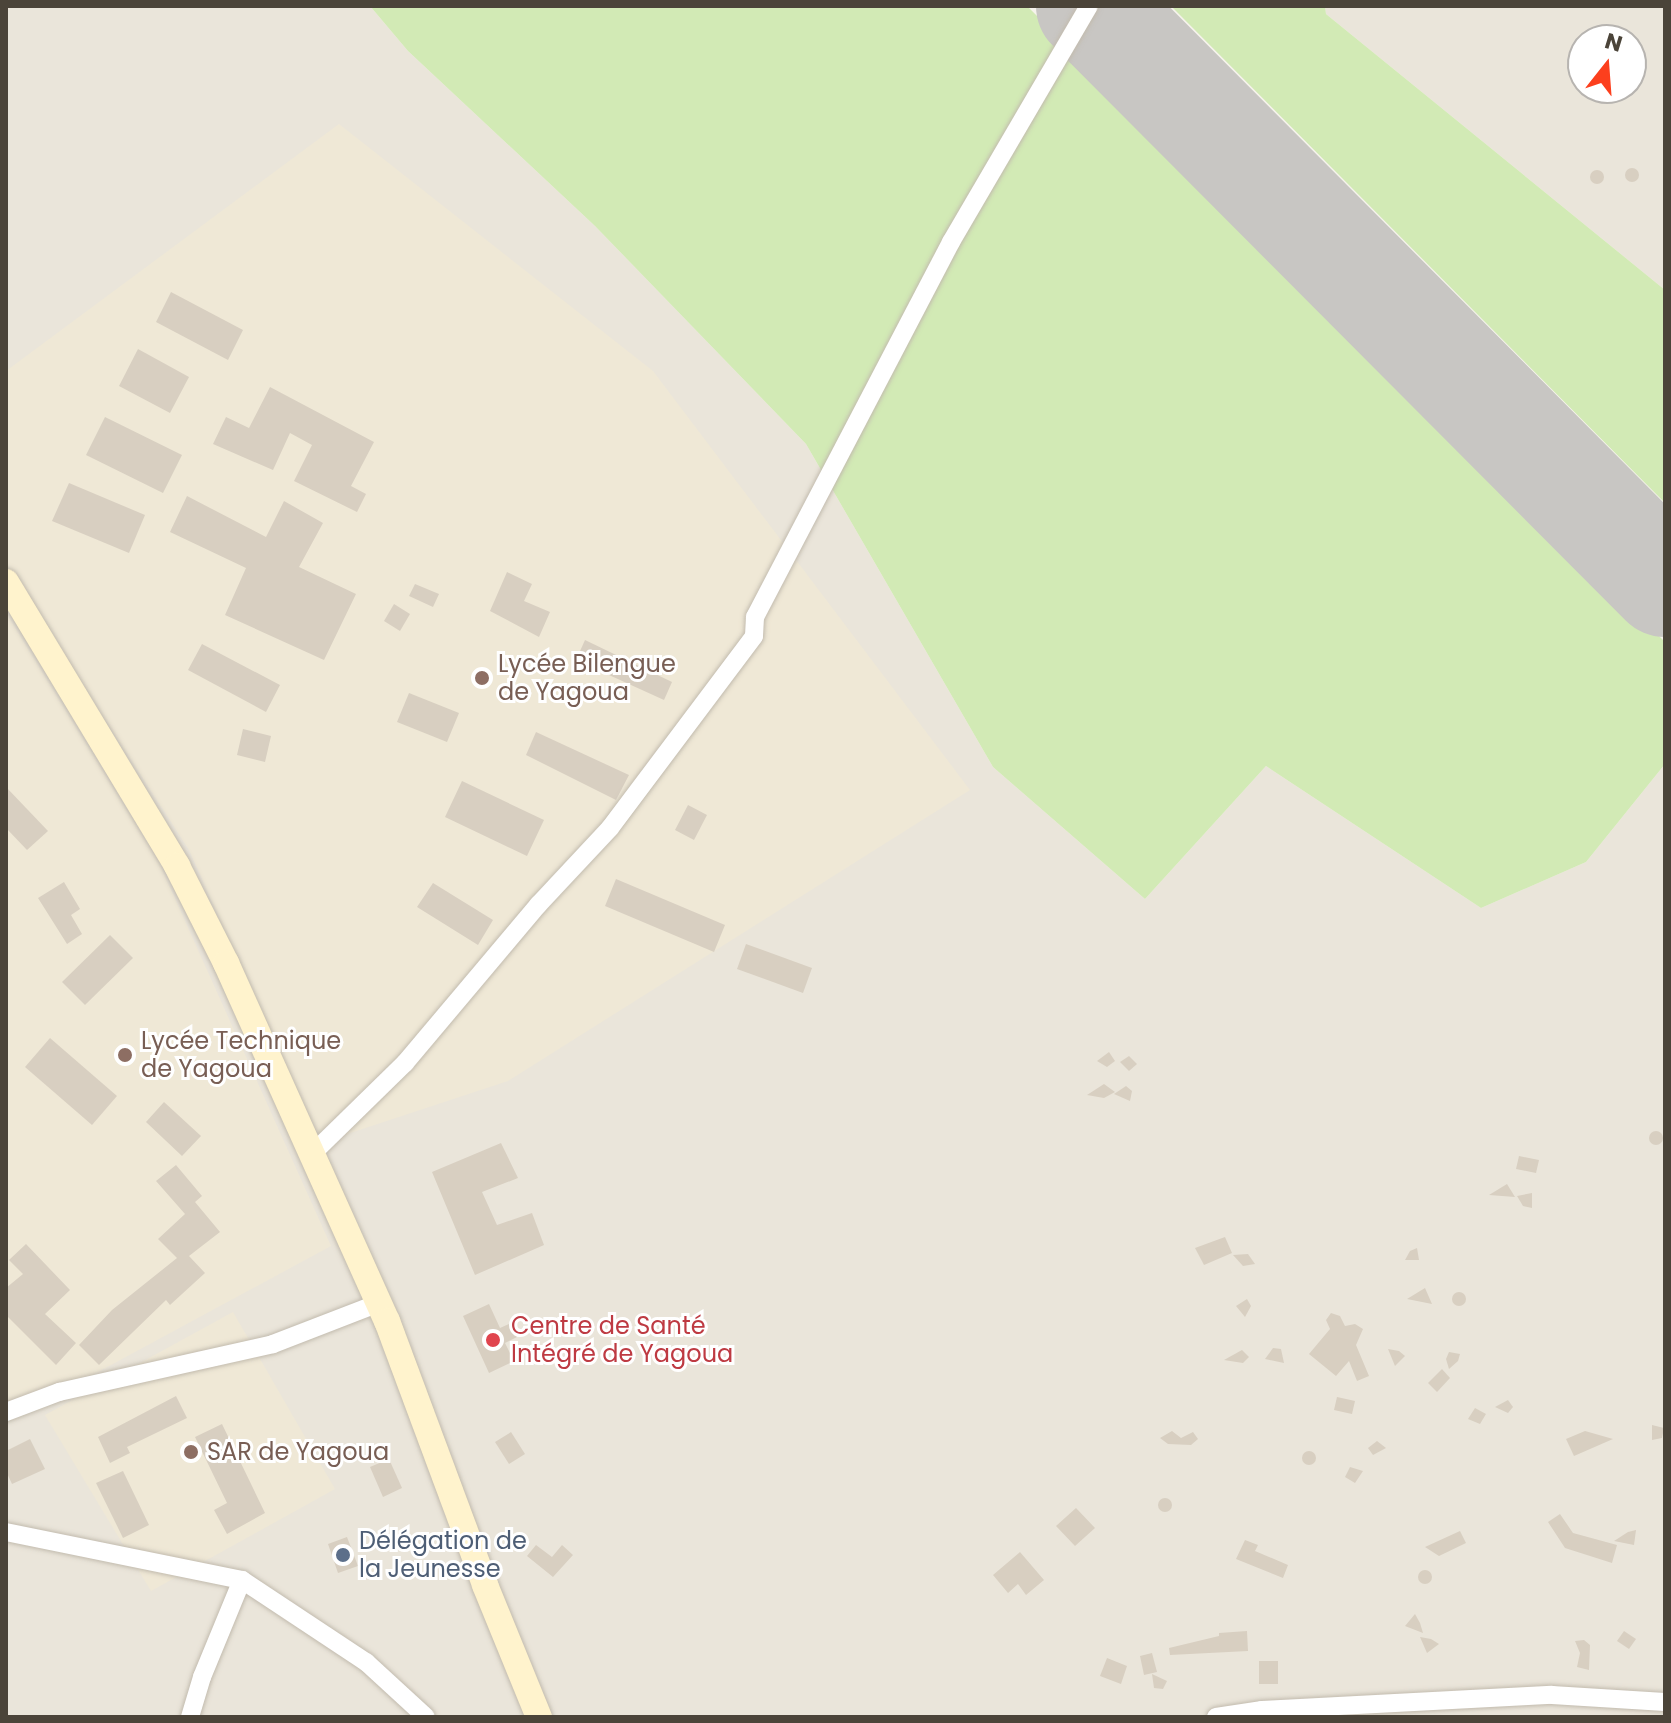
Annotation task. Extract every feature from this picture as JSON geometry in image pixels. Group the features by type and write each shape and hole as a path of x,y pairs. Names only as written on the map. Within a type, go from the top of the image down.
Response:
{"street":[{"path":"313,1153 405,1063 538,905 610,828 754,636 755,617 951,242 1089,6"},
{"path":"6,582 177,866 226,963 379,1303 485,1585 539,1717"},
{"path":"6,1412 59,1392 273,1344 379,1303"},
{"path":"6,1532 242,1580 366,1662 426,1717"},
{"path":"190,1717 202,1677 242,1580"},
{"path":"1216,1717 1262,1710 1552,1695 1665,1702"}],"shaded area":[{"path":"6,6 370,6 408,51 595,226 806,444 993,767 1145,899 1266,766 1481,908 1586,862 1665,764 1665,1717 6,1717"},
{"path":"1325,6 1665,6 1665,290 1326,14"},
{"name":"Lycée Bilengue de Yagoua","path":"339,124 653,371 970,790 508,1081 320,1143 189,850 6,565 6,371"},
{"name":"Lycée Technique de Yagoua","path":"6,613 159,863 331,1246 74,1385 6,1409"},
{"name":"SAR de Yagoua","path":"233,1312 335,1489 151,1591 45,1415"}],"green space":[{"path":"370,6 1027,6 1665,642 1665,764 1586,862 1481,908 1266,766 1145,899 993,767 806,444 595,226 408,51"},
{"path":"1171,6 1325,6 1326,14 1665,290 1665,503"}],"building":[{"path":"1632,168 1639,175 1632,182 1625,175"},
{"path":"1597,170 1604,177 1597,184 1590,177"},
{"path":"171,292 243,330 228,360 156,322"},
{"path":"138,349 189,377 170,413 119,386"},
{"path":"270,387 374,442 351,486 366,494 357,512 294,481 312,445 290,433 273,470 213,444 226,417 249,428"},
{"path":"105,417 182,455 163,493 86,455"},
{"path":"69,483 145,515 129,553 52,521"},
{"path":"187,496 266,537 284,501 323,523 299,567 356,594 324,660 225,615 246,568 170,532"},
{"path":"507,572 532,584 524,601 550,612 539,637 490,611"},
{"path":"415,584 439,594 433,607 409,596"},
{"path":"394,604 410,614 400,631 384,621"},
{"path":"585,640 672,682 664,700 576,660"},
{"path":"202,644 280,685 266,712 188,670"},
{"path":"409,693 459,713 447,742 397,722"},
{"path":"243,729 271,736 265,762 237,755"},
{"path":"536,732 629,775 616,800 526,755"},
{"path":"462,781 544,820 527,856 445,817"},
{"path":"6,787 48,831 27,850 6,828"},
{"path":"688,805 707,815 694,840 675,830"},
{"path":"616,879 725,925 714,952 605,906"},
{"path":"64,882 80,909 71,915 82,934 67,944 38,898"},
{"path":"433,883 493,920 478,945 417,907"},
{"path":"110,935 133,958 85,1005 62,982"},
{"path":"746,944 812,968 803,993 737,969"},
{"path":"50,1038 117,1096 92,1125 25,1067"},
{"path":"1109,1052 1115,1061 1107,1067 1097,1061"},
{"path":"1129,1056 1137,1064 1129,1071 1120,1062"},
{"path":"1104,1084 1115,1092 1104,1098 1087,1095"},
{"path":"1126,1086 1132,1091 1130,1101 1114,1094"},
{"path":"164,1102 201,1136 182,1156 146,1122"},
{"path":"1656,1131 1663,1138 1656,1145 1649,1138"},
{"path":"501,1143 518,1178 482,1192 497,1225 532,1213 544,1245 475,1275 432,1172"},
{"path":"1519,1156 1539,1160 1536,1173 1516,1169"},
{"path":"176,1165 202,1196 195,1202 220,1232 189,1256 205,1273 170,1305 166,1300 99,1365 79,1345 112,1310 177,1258 158,1239 185,1214 156,1181"},
{"path":"1507,1184 1515,1197 1489,1195"},
{"path":"1532,1193 1532,1208 1523,1206 1517,1196"},
{"path":"1225,1237 1232,1253 1204,1265 1195,1248"},
{"path":"26,1244 70,1290 45,1314 76,1343 56,1365 6,1315 6,1288 23,1274 9,1260"},
{"path":"1417,1248 1419,1260 1405,1260 1410,1251"},
{"path":"1248,1254 1255,1264 1243,1266 1233,1255"},
{"path":"1425,1288 1432,1304 1407,1299"},
{"path":"1459,1292 1466,1299 1459,1306 1452,1299"},
{"path":"1247,1299 1251,1306 1245,1317 1236,1306"},
{"name":"Centre de Santé Intégré de Yagoua","path":"489,1304 500,1328 511,1323 517,1337 505,1343 514,1361 489,1373 463,1316"},
{"path":"1331,1313 1340,1316 1345,1326 1355,1324 1363,1329 1356,1345 1369,1376 1357,1381 1349,1361 1336,1376 1309,1354 1330,1329 1326,1320"},
{"path":"1273,1348 1281,1349 1284,1363 1265,1359"},
{"path":"1388,1349 1405,1356 1395,1366"},
{"path":"1242,1350 1249,1357 1243,1363 1224,1360"},
{"path":"1449,1352 1460,1354 1458,1361 1449,1369 1446,1359"},
{"path":"1442,1369 1450,1378 1437,1392 1428,1383"},
{"path":"176,1396 187,1418 127,1447 130,1453 110,1463 98,1437"},
{"path":"1337,1397 1355,1401 1352,1414 1334,1410"},
{"path":"1508,1400 1513,1407 1508,1413 1495,1407"},
{"path":"1475,1408 1486,1414 1480,1424 1468,1419"},
{"path":"222,1424 265,1513 227,1534 214,1510 227,1503 195,1437"},
{"path":"1652,1425 1664,1428 1662,1438 1652,1440"},
{"path":"1172,1431 1181,1438 1193,1432 1198,1439 1191,1445 1168,1444 1160,1438"},
{"path":"1585,1431 1613,1439 1574,1456 1566,1439"},
{"path":"511,1432 525,1454 509,1464 495,1442"},
{"path":"30,1439 45,1469 12,1484 6,1471 6,1451"},
{"path":"1377,1441 1386,1448 1373,1455 1368,1448"},
{"path":"1309,1451 1316,1458 1309,1465 1302,1458"},
{"path":"389,1459 402,1488 383,1497 370,1467"},
{"path":"1350,1467 1363,1471 1355,1483 1345,1477"},
{"path":"123,1471 149,1525 123,1538 96,1483"},
{"path":"1165,1498 1172,1505 1165,1512 1158,1505"},
{"path":"1076,1508 1095,1528 1075,1546 1056,1526"},
{"path":"1560,1514 1573,1533 1617,1545 1612,1563 1565,1548 1548,1522"},
{"path":"1636,1530 1634,1545 1614,1541 1628,1532"},
{"path":"1460,1531 1466,1543 1439,1556 1425,1547"},
{"name":"Délégation de la Jeunesse","path":"347,1537 358,1566 338,1573 328,1544"},
{"path":"1245,1540 1258,1545 1255,1551 1288,1565 1283,1578 1236,1559"},
{"path":"536,1545 552,1557 562,1545 573,1555 553,1577 527,1556"},
{"path":"1020,1552 1044,1580 1026,1595 1018,1584 1008,1593 993,1575"},
{"path":"1425,1570 1432,1577 1425,1584 1418,1577"},
{"path":"1415,1614 1420,1623 1423,1633 1405,1626"},
{"path":"1247,1631 1248,1651 1170,1655 1169,1648 1219,1636 1219,1633"},
{"path":"1624,1631 1636,1639 1629,1649 1617,1641"},
{"path":"1420,1637 1431,1639 1439,1644 1427,1653"},
{"path":"1584,1640 1590,1645 1589,1670 1577,1667 1580,1653 1575,1641"},
{"path":"1152,1653 1157,1672 1144,1675 1140,1656"},
{"path":"1107,1658 1127,1666 1121,1684 1100,1676"},
{"path":"1259,1661 1278,1661 1278,1684 1259,1684"},
{"path":"1152,1674 1167,1681 1163,1689 1154,1688"}],"runway":[{"path":"1091,6 1665,582"}],"place":[{"name":"Lycée Bilengue de Yagoua","path":"482,678"},
{"name":"Lycée Technique de Yagoua","path":"125,1055"},
{"name":"Centre de Santé Intégré de Yagoua","path":"493,1340"},
{"name":"SAR de Yagoua","path":"191,1452"},
{"name":"Délégation de la Jeunesse","path":"343,1555"}]}
